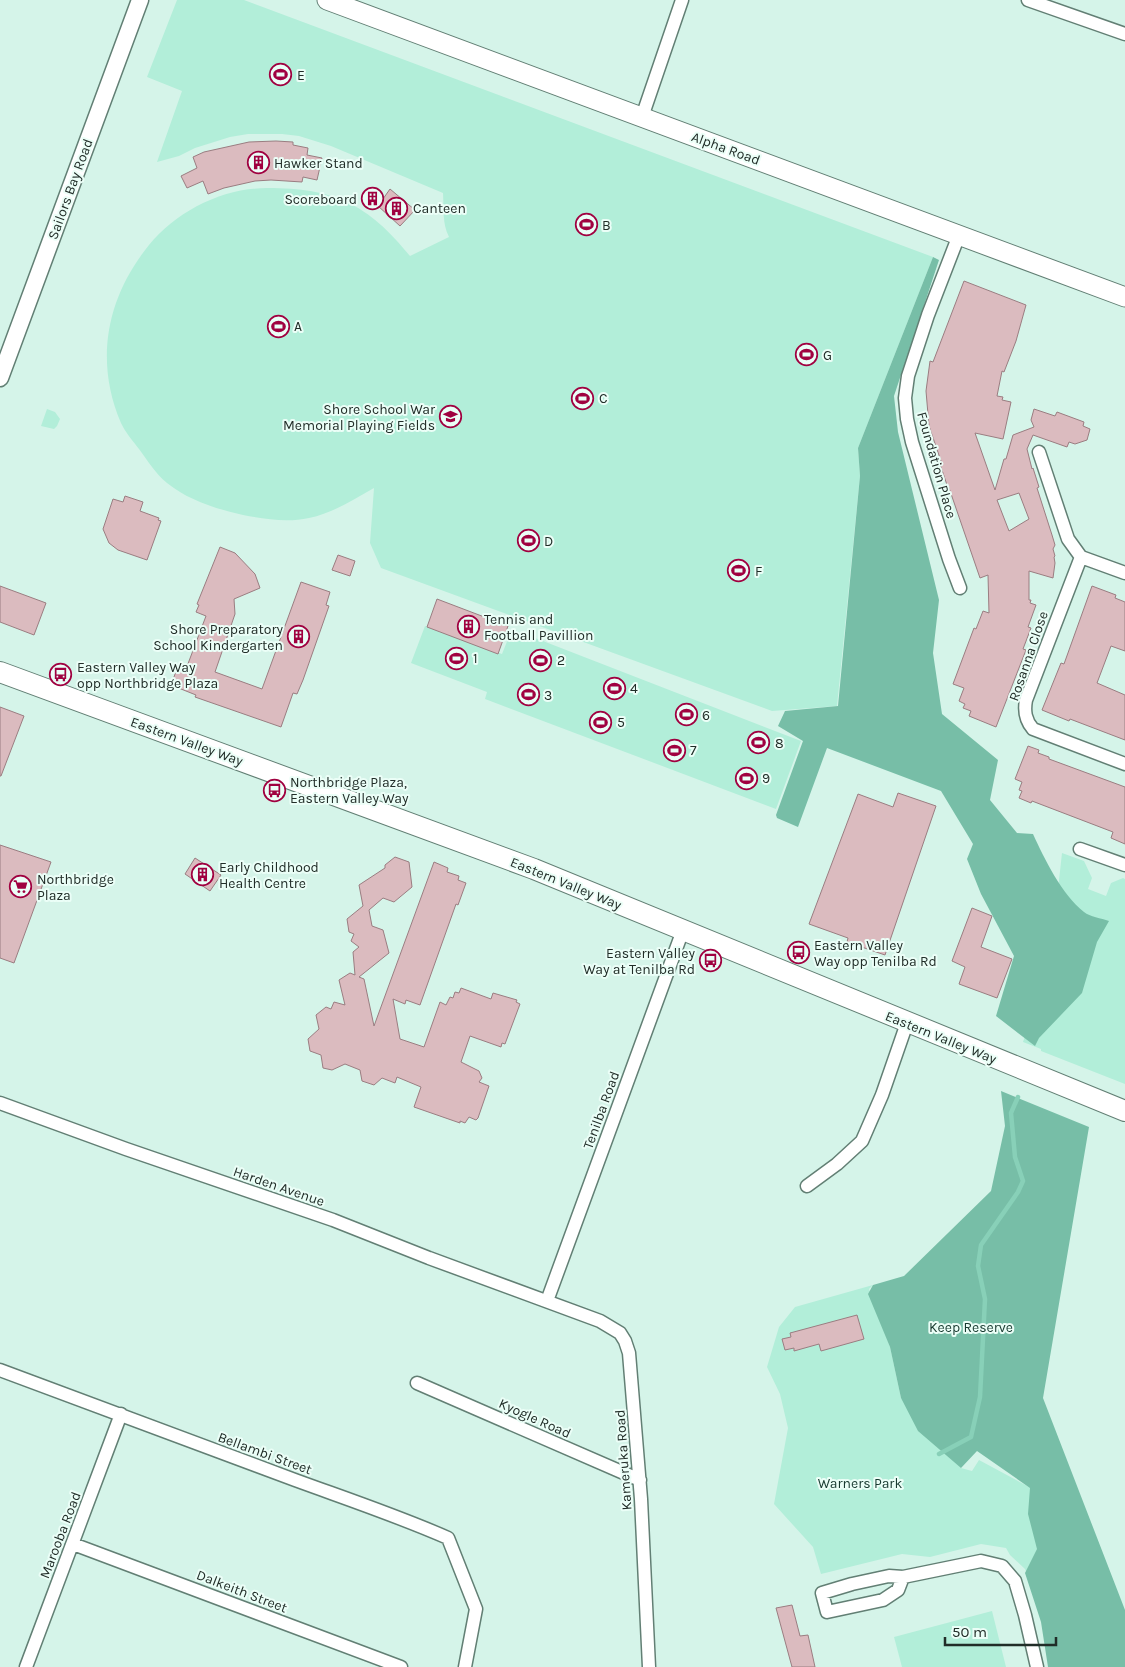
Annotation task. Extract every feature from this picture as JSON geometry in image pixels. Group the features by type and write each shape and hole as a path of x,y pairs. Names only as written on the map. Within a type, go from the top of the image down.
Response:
{"main road":[{"name":"Alpha Road","path":"327,0 1125,297"},
{"name":"Eastern Valley Way","path":"0,672 534,869 1125,1111"}],"street":[{"name":"Sailors Bay Road","path":"0,378 140,0"},
{"path":"642,117 682,0"},
{"path":"1028,0 1125,34"},
{"name":"Foundation Place","path":"959,235 928,315 908,376 905,398 912,442 960,588"},
{"path":"1039,452 1068,539 1082,557 1125,573"},
{"name":"Rosanna Close","path":"1082,557 1026,700 1025,716 1032,729 1125,764"},
{"path":"1080,849 1125,865"},
{"name":"Tenilba Road","path":"547,1301 683,930"},
{"path":"807,1186 837,1164 862,1141 882,1095 907,1023"},
{"name":"Harden Avenue","path":"0,1103 126,1149 333,1220 429,1258 547,1301"},
{"name":"Kameruka Road","path":"547,1301 608,1325 620,1333 625,1340 629,1353 640,1480 649,1667"},
{"name":"Bellambi Street","path":"0,1370 121,1414 171,1435 407,1520 448,1538 476,1609 465,1667"},
{"name":"Kyogle Road","path":"417,1383 640,1480"},
{"name":"Marooba Road","path":"26,1667 121,1414"},
{"name":"Dalkeith Street","path":"73,1544 401,1667"},
{"path":"903,1577 898,1590 883,1600 827,1612 822,1593 852,1584 889,1576 903,1577 981,1561 1002,1566 1015,1581 1025,1614 1036,1667"}],"green space":[{"name":"Shore School War Memorial Playing Fields","path":"177,0 244,0 933,257 858,448 860,476 837,706 772,711 381,568 370,543 374,488 343,506 318,516 292,520 276,520 243,515 203,503 175,489 159,475 121,423 108,376 107,353 109,330 123,286 149,245 173,222 202,204 234,192 267,188 291,189 312,191 348,202 379,223 410,256 449,237 444,221 443,193 331,146 299,136 248,134 230,137 157,162 182,91 147,77"},
{"path":"933,257 939,260 894,396 898,432 939,600 933,653 942,714 998,760 990,800 1017,833 1033,834 1054,876 1076,905 1086,914 1109,921 1097,942 1082,993 1039,1038 1035,1046 996,1016 1014,956 981,894 967,859 973,844 941,791 827,748 798,827 777,818 776,815 803,741 778,726 785,711 838,706 860,476 858,448"},
{"path":"47,409 55,412 60,419 54,429 41,426"},
{"path":"425,626 502,654 512,629 801,741 776,809 485,699 487,692 411,663"},
{"path":"1062,853 1084,861 1092,878 1088,889 1106,896 1111,883 1123,878 1125,879 1125,1084 1023,1042 1050,962"},
{"name":"Keep Reserve","path":"1001,1091 1089,1127 1043,1398 1125,1610 1125,1667 1048,1667 1041,1622 1025,1573 1037,1549 1028,1514 1030,1488 977,1451 961,1468 918,1431 901,1398 890,1347 868,1294 873,1285 904,1276 991,1191 1005,1126"},
{"name":"Warners Park","path":"873,1285 869,1289 890,1347 901,1398 961,1468 972,1471 979,1460 1031,1488 1033,1529 1047,1534 1036,1595 1025,1569 1010,1555 1006,1548 981,1544 930,1557 902,1554 821,1574 813,1547 774,1504 788,1428 780,1394 767,1367 779,1327 795,1307"},
{"path":"992,1611 1006,1667 902,1667 894,1637"}],"building":[{"name":"Hawker Stand","path":"249,142 293,142 293,145 308,148 307,155 322,158 317,180 303,177 302,182 255,181 224,188 208,194 203,181 187,188 181,176 197,168 193,157 204,152"},
{"name":"Canteen","path":"390,189 415,210 400,226 378,206"},
{"path":"964,281 1026,305 1016,341 1004,372 1002,371 997,396 1003,397 1002,400 1011,402 1003,439 975,433 995,490 1013,435 1034,427 1031,420 1034,409 1055,416 1057,412 1084,422 1083,426 1090,429 1087,440 1075,444 1069,442 1067,447 1033,435 1027,449 1055,545 1053,549 1055,563 1053,578 1029,571 1029,600 1031,600 1030,603 1036,605 1028,627 1031,628 1023,649 1026,650 996,727 969,716 971,711 963,708 965,704 959,701 964,688 953,684 974,628 976,629 983,611 989,613 988,575 980,578 947,485 929,426 926,391 930,361 933,362","holes":["1019,493 1029,519 1009,531 997,500"]},
{"path":"125,496 143,502 140,511 159,518 158,520 161,521 147,560 118,550 109,543 103,529 113,499 123,502"},
{"name":"Shore Preparatory School Kindergarten","path":"220,547 235,553 255,574 260,588 234,599 235,614 215,672 262,689 301,582 330,592 326,605 329,606 303,680 297,694 293,693 281,727 195,697 196,695 171,685 178,666 186,669 206,616 196,612 199,605 197,604"},
{"path":"338,555 355,561 350,576 332,570"},
{"path":"0,586 46,603 34,635 0,622"},
{"path":"1092,586 1116,595 1115,598 1125,602 1125,651 1111,646 1097,683 1125,695 1125,740 1042,710 1061,663 1064,664"},
{"name":"Tennis and Football Pavillion","path":"437,599 508,626 498,654 427,627"},
{"path":"0,707 24,716 1,776 0,776"},
{"path":"1028,746 1039,750 1038,753 1049,757 1049,759 1125,787 1125,844 1111,838 1113,832 1032,801 1031,803 1019,798 1022,791 1019,790 1022,782 1015,779"},
{"path":"898,793 936,806 885,955 847,942 848,938 809,924 858,794 893,807"},
{"name":"Northbridge Plaza","path":"0,845 51,862 14,963 0,958"},
{"path":"395,857 409,862 412,887 394,902 383,898 369,910 372,926 383,930 389,953 359,977 364,979 374,1026 434,862 448,868 447,872 459,876 458,880 466,883 458,905 456,904 420,1005 406,1000 405,1004 393,999 400,1039 424,1047 440,1002 446,1005 450,997 453,998 455,992 459,993 461,988 491,999 493,993 517,1000 516,1002 520,1004 505,1044 502,1043 501,1047 470,1036 461,1062 479,1071 482,1078 479,1082 489,1086 476,1120 469,1117 465,1123 460,1121 460,1123 414,1107 421,1087 397,1077 395,1083 382,1078 374,1085 362,1081 360,1070 345,1064 332,1070 323,1068 321,1055 310,1051 308,1039 319,1029 316,1015 326,1007 331,1009 334,1002 345,1005 339,980 350,973 355,975 353,952 359,947 351,941 354,934 349,932 347,919 363,906 359,885 385,868 385,865"},
{"name":"Early Childhood Health Centre","path":"195,858 221,875 210,891 185,874"},
{"path":"972,908 992,916 981,947 1012,959 997,998 959,984 965,967 952,961"},
{"path":"857,1315 864,1339 821,1351 819,1344 794,1351 794,1348 785,1350 782,1339 791,1337 790,1333"},
{"path":"792,1605 800,1636 808,1635 815,1667 792,1667 776,1608"}],"waterway":[{"path":"939,1454 971,1437 980,1397 985,1299 978,1266 981,1245 1018,1192 1023,1181 1015,1157 1011,1113 1018,1097"}],"place":[{"name":"E","path":"281,75"},
{"name":"Hawker Stand","path":"258,163"},
{"name":"Scoreboard","path":"373,199"},
{"name":"Canteen","path":"397,208"},
{"name":"B","path":"586,225"},
{"name":"A","path":"278,326"},
{"name":"G","path":"807,355"},
{"name":"C","path":"583,398"},
{"name":"Shore School War Memorial Playing Fields","path":"451,417"},
{"name":"D","path":"528,541"},
{"name":"F","path":"739,571"},
{"name":"Tennis and Football Pavillion","path":"468,627"},
{"name":"Shore Preparatory School Kindergarten","path":"299,637"},
{"name":"1","path":"457,658"},
{"name":"2","path":"541,660"},
{"name":"Eastern Valley Way opp Northbridge Plaza","path":"61,675"},
{"name":"4","path":"614,688"},
{"name":"3","path":"528,695"},
{"name":"6","path":"686,715"},
{"name":"5","path":"601,722"},
{"name":"8","path":"759,743"},
{"name":"7","path":"674,750"},
{"name":"9","path":"746,778"},
{"name":"Northbridge Plaza, Eastern Valley Way","path":"274,790"},
{"name":"Early Childhood Health Centre","path":"203,875"},
{"name":"Northbridge Plaza","path":"21,887"},
{"name":"Eastern Valley Way opp Tenilba Rd","path":"798,953"},
{"name":"Eastern Valley Way at Tenilba Rd","path":"711,961"}]}
